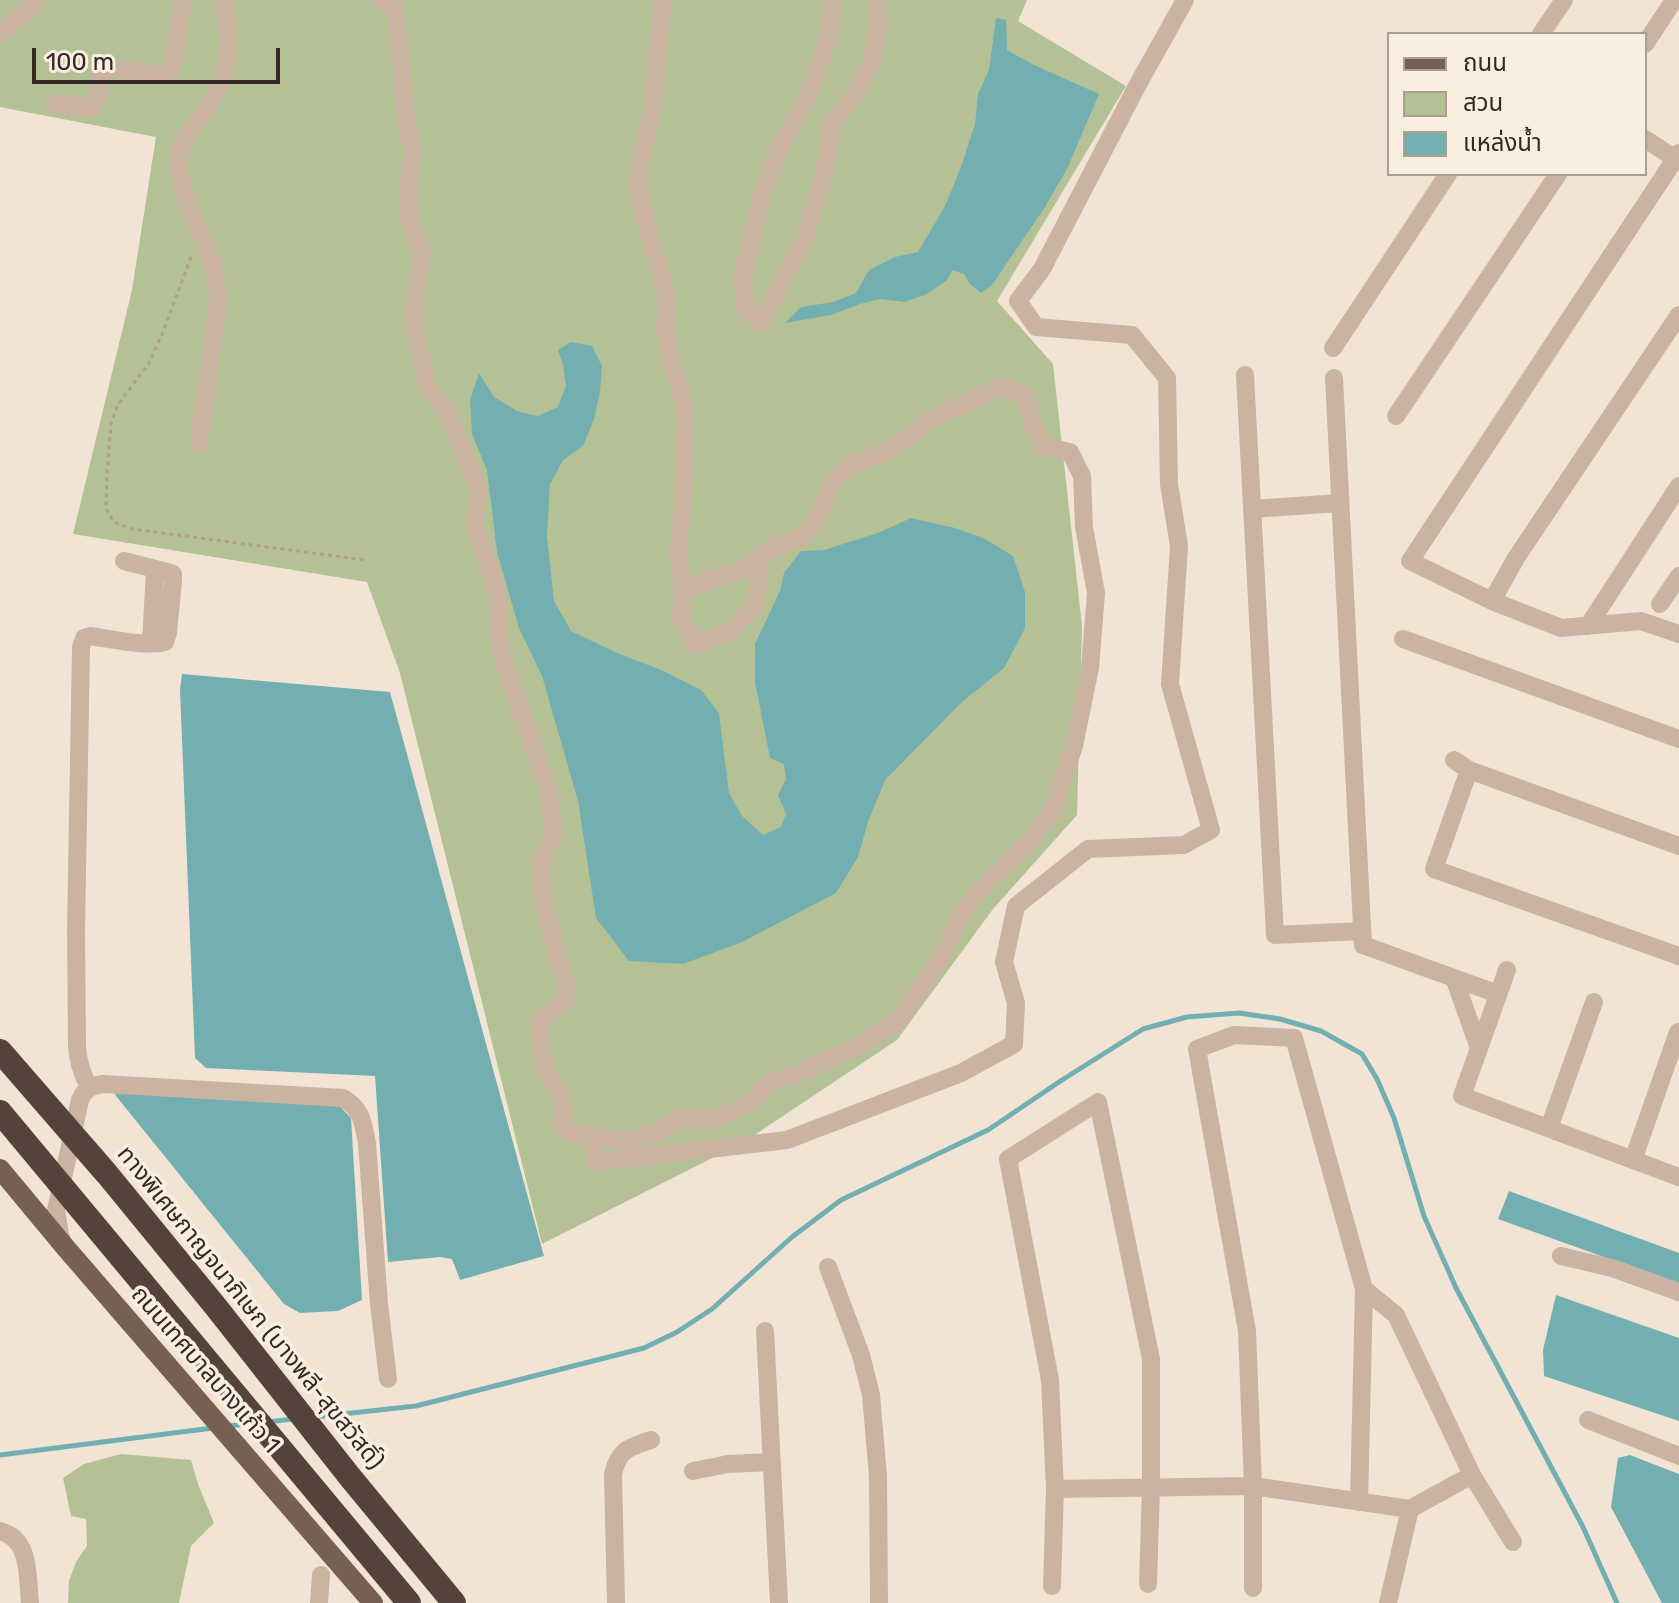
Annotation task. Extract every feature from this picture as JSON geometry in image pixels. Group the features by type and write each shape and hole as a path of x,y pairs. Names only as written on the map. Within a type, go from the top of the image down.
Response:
{"highway":[{"name":"ทางพิเศษกาญจนาภิเษก (บางพลี-สุขสวัสดิ์)","path":"0,1051 107,1174 454,1603"},
{"path":"0,1112 409,1603"}],"main road":[{"name":"ถนนเทศบาลบางแก้ว 1","path":"0,1169 373,1603"}],"street":[{"path":"0,33 29,11 34,0"},
{"path":"55,103 87,108 94,106 105,67 169,74 183,0"},
{"path":"199,444 218,285 179,173 178,157 186,136 222,80 230,35 224,0"},
{"path":"380,0 394,6 406,118 413,149 408,190 410,224 422,253 413,314 427,386 446,410 479,490 474,525 499,600 500,650 548,788 554,834 541,862 542,896 567,988 564,1004 540,1019 538,1036 549,1078 564,1105 561,1124 571,1133 626,1141 656,1133 680,1118 718,1118 747,1104 773,1081 858,1046 897,1022 944,953 957,921 976,894 1031,840 1051,814 1074,746 1090,668 1096,593 1084,527 1082,476 1070,452 1042,446 1026,397 1002,386 930,420 895,447 850,467 832,482 818,517 803,537 775,547 742,570 683,592"},
{"path":"663,0 652,115 638,181 645,220 668,299 665,326 671,361 684,403 683,502 678,549 683,592 681,616 695,645 730,631 755,606 761,557"},
{"path":"832,0 831,31 808,96 778,151 762,193 742,281 745,308 761,323 805,238 825,172 832,123 856,93 873,59 879,19 876,0"},
{"path":"589,1136 597,1162 787,1140 961,1073 1014,1044 1016,1003 1004,962 1016,906 1088,849 1184,845 1211,830 1170,684 1179,546 1169,484 1167,378 1132,335 1036,327 1018,301 1042,269 1185,0"},
{"path":"1542,32 1564,0"},
{"path":"1647,41 1674,0"},
{"path":"1647,140 1678,158 1410,561 1492,601 1561,628 1641,621 1679,634"},
{"path":"1333,348 1447,176"},
{"path":"1396,416 1557,176"},
{"path":"1492,601 1516,558 1679,315"},
{"path":"1245,375 1275,935 1362,931"},
{"path":"1334,378 1363,945 1498,994"},
{"path":"1588,626 1679,486"},
{"path":"1252,509 1340,503"},
{"path":"89,1087 78,1059 77,1047 80,655 84,638 90,636 151,643 155,569 124,561"},
{"path":"1660,604 1679,576"},
{"path":"1403,639 1679,739"},
{"path":"1679,846 1462,765 1434,869 1679,956"},
{"path":"1507,970 1462,1096 1679,1177"},
{"path":"1454,978 1479,1048"},
{"path":"1549,1128 1594,1002"},
{"path":"1633,1160 1678,1032"},
{"path":"1253,1588 1247,1331 1197,1049 1234,1035 1294,1038 1364,1289 1359,1502"},
{"path":"65,1247 56,1210 80,1100 89,1087 103,1084 343,1098 355,1105 362,1119 367,1143 388,1379"},
{"path":"1052,1586 1055,1489 1050,1380 1008,1159 1098,1102 1151,1359 1148,1584"},
{"path":"1561,1256 1612,1268 1679,1292"},
{"path":"828,1267 861,1355 871,1395 878,1476 879,1603"},
{"path":"1364,1289 1396,1315 1472,1475 1513,1542"},
{"path":"765,1331 779,1603"},
{"path":"1588,1420 1679,1456"},
{"path":"616,1603 613,1474 616,1461 626,1449 651,1440"},
{"path":"693,1471 728,1464 772,1462"},
{"path":"1055,1489 1253,1486 1410,1509 1472,1475"},
{"path":"1388,1603 1410,1509"},
{"path":"0,1531 10,1533 20,1542 26,1560 30,1603"},
{"path":"319,1603 321,1575"}],"green space":[{"path":"0,0 1027,0 1018,21 1126,86 997,301 1053,364 1082,626 1077,815 993,909 897,1040 744,1142 542,1244 400,673 367,582 73,534 132,290 156,137 0,107"},
{"path":"121,1454 191,1460 214,1523 191,1546 179,1603 68,1603 69,1581 76,1562 87,1546 86,1519 71,1516 63,1478 84,1464"}],"water":[{"path":"996,18 1006,20 1007,50 1099,94 1067,169 992,285 981,293 964,274 953,270 946,281 925,295 904,302 881,299 831,315 785,323 801,307 833,302 856,293 869,270 895,257 918,252 945,206 961,167 975,124 978,94 989,70"},
{"path":"571,342 592,346 602,366 594,419 583,446 563,460 550,484 547,536 554,601 571,631 701,690 719,713 729,793 742,816 763,835 781,827 786,814 778,795 786,779 784,764 770,758 755,682 755,644 780,591 784,573 801,551 824,550 878,533 911,518 985,539 1013,556 1025,592 1025,628 1004,668 962,702 885,780 858,857 836,893 742,942 683,964 629,961 596,918 578,801 542,676 519,628 497,552 487,470 472,434 470,400 479,373 494,397 517,411 538,416 558,407 566,386 558,350"},
{"path":"182,674 390,692 544,1256 460,1280 452,1259 440,1257 388,1262 375,1076 206,1068 195,1058 180,690"},
{"path":"113,1090 337,1103 351,1118 362,1300 338,1311 300,1313 284,1304"},
{"path":"1509,1191 1679,1253 1679,1284 1498,1219"},
{"path":"1556,1295 1679,1338 1679,1421 1544,1376 1543,1350"},
{"path":"1630,1455 1679,1474 1679,1603 1662,1603 1611,1507 1618,1458"}],"waterway":[{"path":"315,1417 416,1406 644,1348 677,1332 712,1309 792,1237 841,1200 988,1130 1143,1029 1187,1017 1239,1013 1280,1019 1321,1031 1362,1054 1394,1118 1424,1216 1456,1288 1583,1527 1617,1603"},
{"path":"267,1422 293,1419"},
{"path":"227,1426 249,1424"},
{"path":"0,1455 213,1428"}]}
